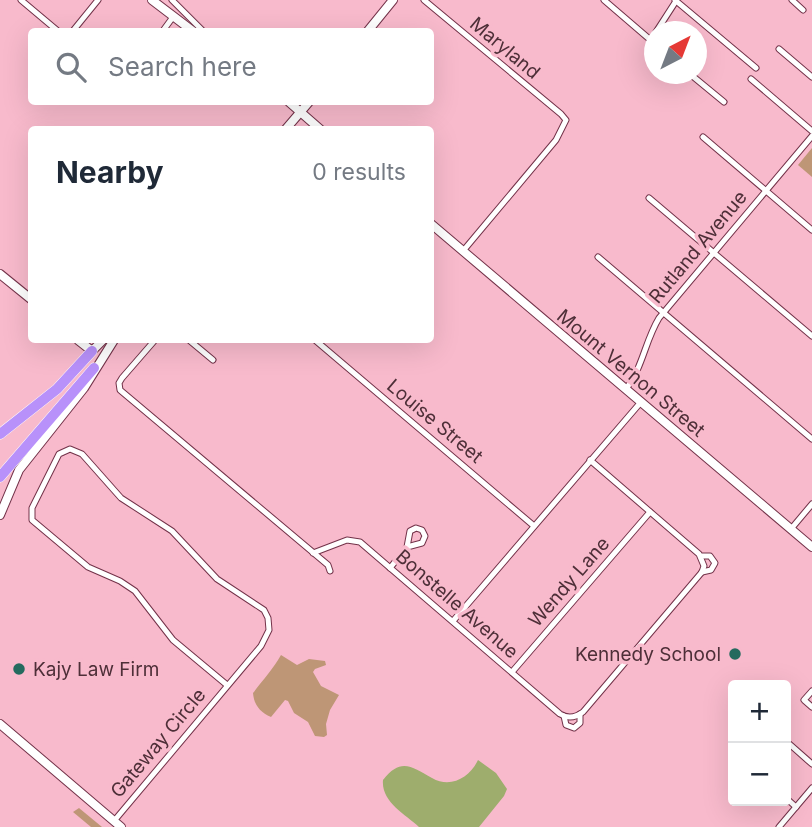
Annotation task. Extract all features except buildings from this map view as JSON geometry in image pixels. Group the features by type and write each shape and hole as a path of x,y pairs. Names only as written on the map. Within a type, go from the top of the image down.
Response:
{"highway":[{"path":"0,434 57,389 92,351"},
{"path":"0,477 94,368"}],"street":[{"path":"21,0 54,28"},
{"path":"75,28 98,0"},
{"path":"152,0 188,28"},
{"path":"174,0 200,28"},
{"path":"370,28 393,0"},
{"name":"Maryland","path":"424,0 566,120 556,140 463,251"},
{"path":"604,0 644,34"},
{"path":"662,21 676,0 756,68"},
{"path":"792,0 803,9"},
{"path":"165,28 173,17"},
{"path":"779,49 812,77"},
{"path":"751,79 812,133"},
{"path":"702,84 724,102"},
{"path":"292,105 316,126"},
{"path":"288,126 306,105"},
{"name":"Rutland Avenue","path":"626,389 640,365 649,336 663,313 812,133"},
{"path":"703,137 812,230"},
{"path":"649,198 812,337"},
{"name":"Mount Vernon Street","path":"434,226 812,547"},
{"path":"598,257 812,439"},
{"path":"0,274 28,297"},
{"path":"82,343 92,351 100,343"},
{"path":"0,515 19,470 84,387 112,343"},
{"path":"152,343 119,383 122,393 328,565 330,571"},
{"path":"193,343 213,360"},
{"name":"Louise Street","path":"320,343 534,526"},
{"path":"453,621 641,402"},
{"name":"Gateway Circle","path":"117,824 267,639 269,626 265,612 208,572 168,528 121,498 82,454 73,449 63,451 56,457 38,493 31,512 32,520 83,564 135,591 173,640 227,685"},
{"path":"564,716 567,727 574,728 580,723 580,714 702,572 704,564 701,556 590,460"},
{"path":"791,529 812,504"},
{"name":"Wendy Lane","path":"512,672 650,512"},
{"name":"Bonstelle Avenue","path":"313,553 347,540 356,541 564,716 572,718 580,714"},
{"path":"390,568 407,547"},
{"path":"701,556 710,556 715,563 711,570 702,572"},
{"path":"812,691 804,700 812,707"},
{"path":"0,724 117,824"},
{"path":"788,743 812,764"},
{"path":"779,827 812,788"},
{"path":"791,802 796,807"}],"shaded area":[{"path":"812,148 812,177 798,165"},
{"path":"281,655 297,665 309,659 325,661 326,665 313,672 321,686 339,695 330,710 326,724 327,735 324,737 315,736 308,722 294,713 288,701 285,700 271,717 256,705 253,693"},
{"path":"478,760 496,773 507,789 479,827 419,827 395,807 383,788 383,780 395,768 401,766 407,766 439,781 453,782 470,772"},
{"path":"79,808 102,827 91,827 73,812"}],"place":[{"name":"Kennedy School","path":"735,654"},
{"name":"Kajy Law Firm","path":"19,669"}]}
